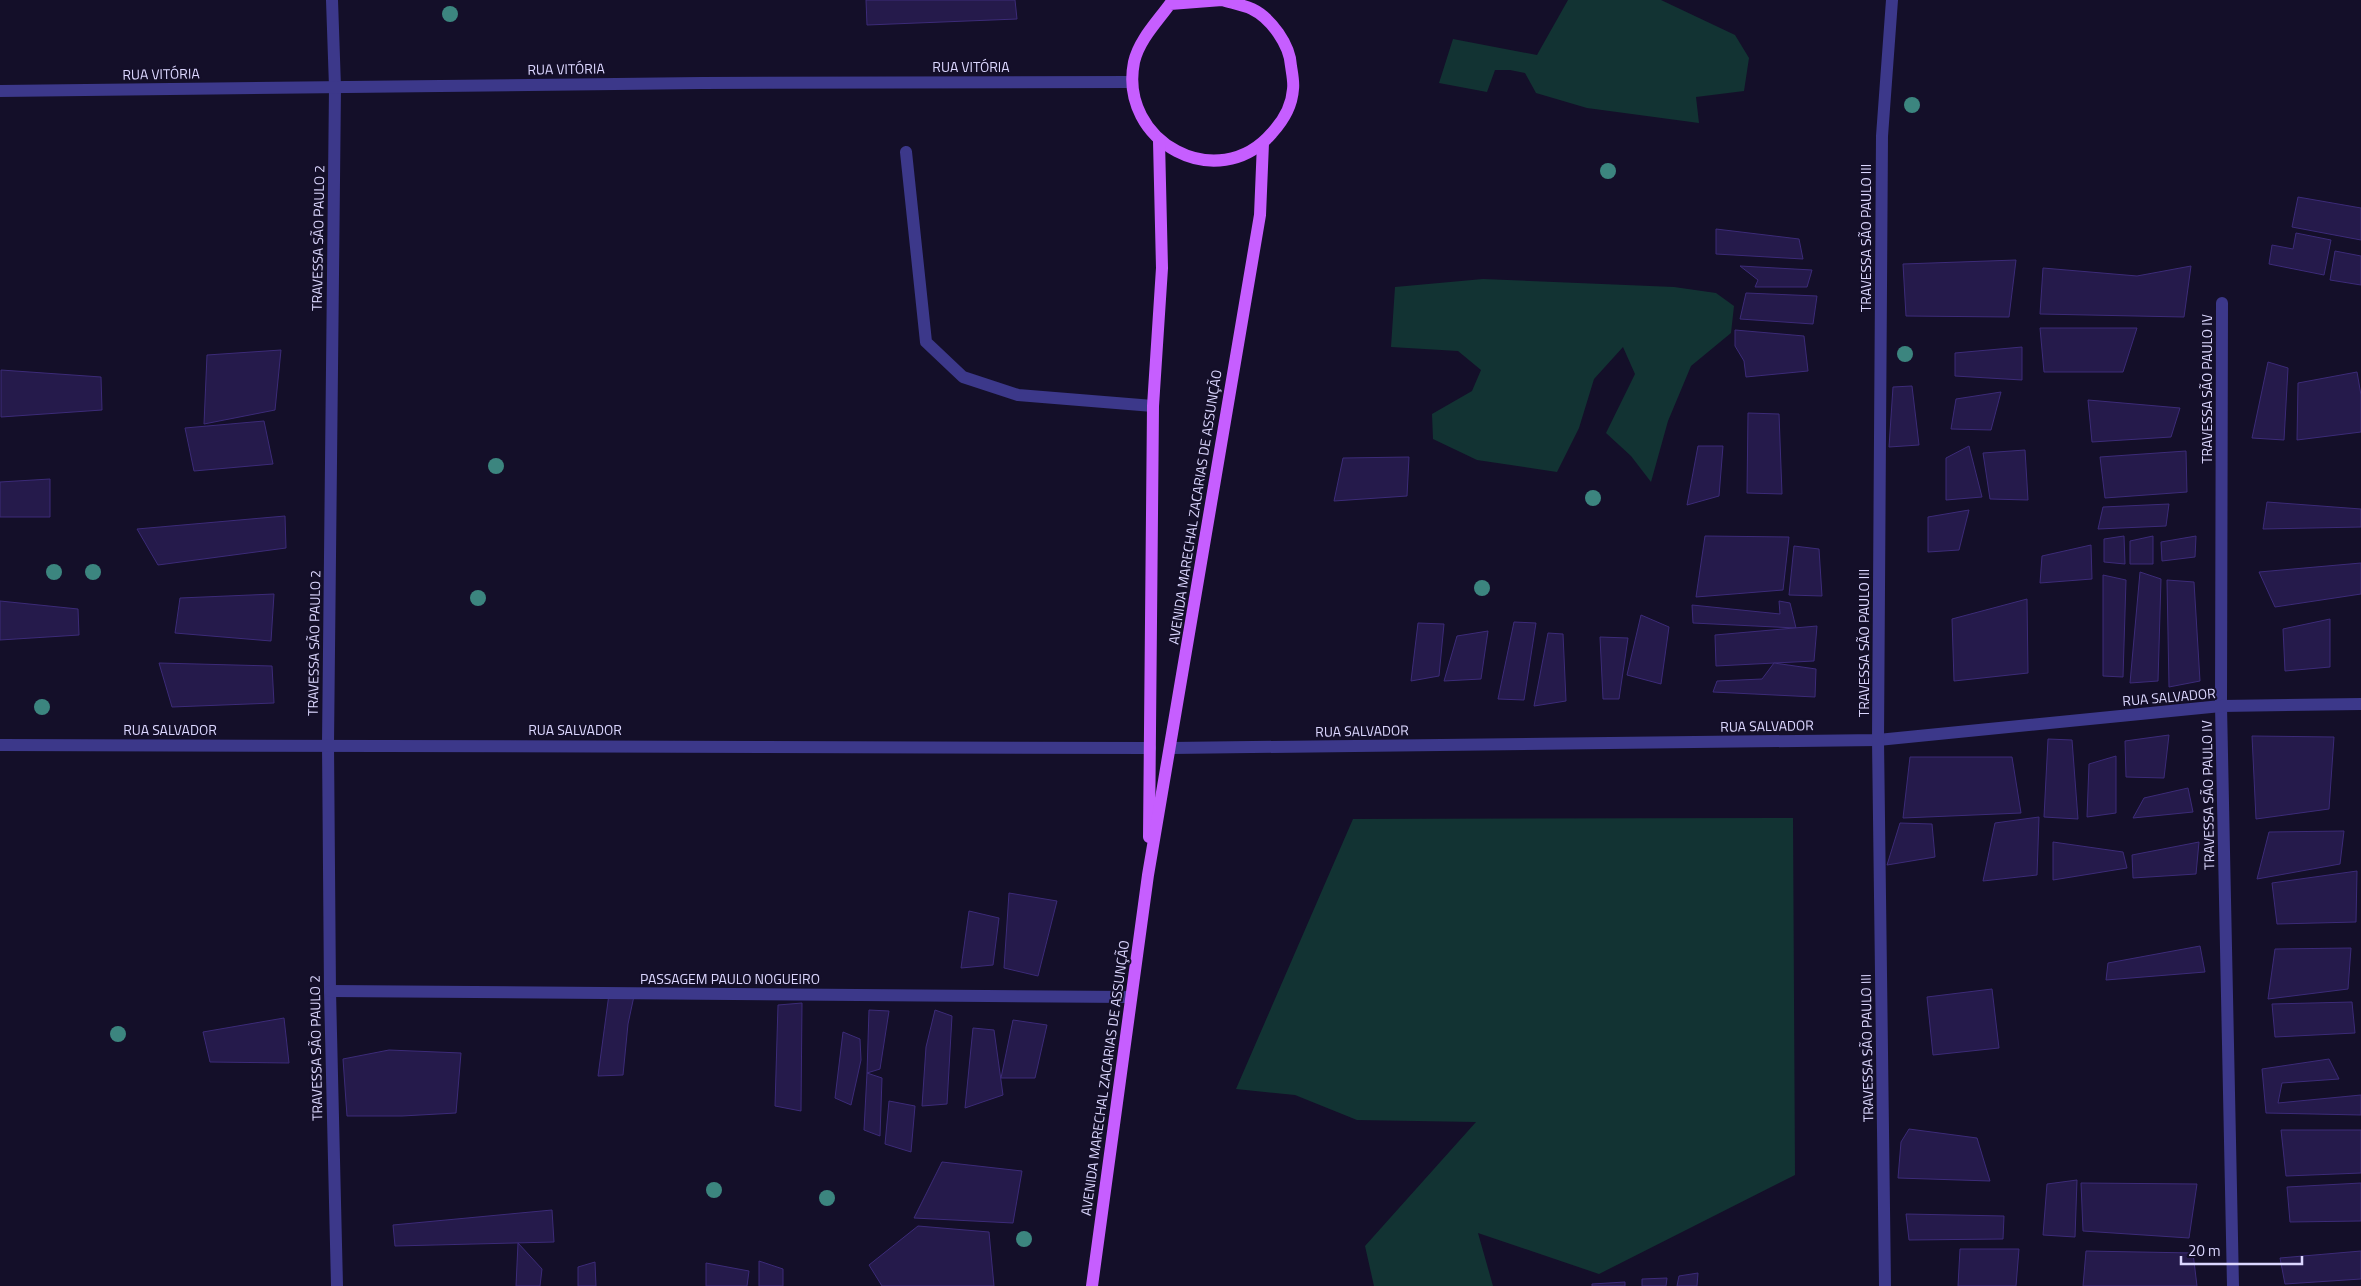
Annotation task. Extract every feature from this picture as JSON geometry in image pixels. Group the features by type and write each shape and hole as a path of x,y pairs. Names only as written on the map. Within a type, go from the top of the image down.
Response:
{"main road":[{"path":"1222,0 1253,9 1276,30 1291,58 1293,89 1284,120 1263,143 1243,156 1214,161 1184,156 1159,141 1139,114 1132,82 1134,61 1142,41 1169,2 1222,0"},
{"name":"AVENIDA MARECHAL ZACARIAS DE ASSUNÇÃO","path":"1148,875 1153,406 1162,268 1159,141"},
{"name":"AVENIDA MARECHAL ZACARIAS DE ASSUNÇÃO","path":"1092,1286 1148,875 1260,215 1263,143"}],"street":[{"name":"TRAVESSA SÃO PAULO 2","path":"332,0 334,87 328,744 330,991 337,1286"},
{"name":"TRAVESSA SÃO PAULO III","path":"1885,1286 1878,740 1882,136 1892,0"},
{"name":"RUA VITÓRIA","path":"0,91 702,83 1132,82"},
{"path":"906,152 926,342 962,376 1018,395 1153,406"},
{"name":"TRAVESSA SÃO PAULO IV","path":"2222,303 2221,706 2234,1286"},
{"name":"RUA SALVADOR","path":"1171,748 1878,740 2221,706 2361,704"},
{"name":"RUA SALVADOR","path":"0,745 328,744 1150,748"},
{"name":"PASSAGEM PAULO NOGUEIRO","path":"330,991 1131,997"}],"green space":[{"path":"1568,0 1661,0 1735,35 1749,58 1744,91 1696,97 1699,123 1587,108 1536,93 1525,73 1510,70 1495,70 1487,92 1439,83 1453,39 1537,55"},
{"path":"1483,279 1674,287 1716,293 1734,306 1731,333 1691,366 1668,421 1651,482 1631,456 1606,433 1635,374 1623,347 1594,379 1579,428 1557,472 1477,460 1433,439 1432,414 1472,391 1481,370 1458,351 1391,347 1395,287"},
{"path":"1793,818 1795,1175 1599,1274 1478,1233 1493,1286 1374,1286 1365,1246 1476,1122 1357,1120 1295,1095 1236,1089 1353,819"}],"building":[{"path":"866,0 1015,0 1017,19 867,25"},
{"path":"2298,197 2361,208 2361,240 2292,227"},
{"path":"1716,229 1799,239 1803,259 1716,254"},
{"path":"2296,233 2331,240 2324,275 2269,264 2272,245 2293,249"},
{"path":"2335,251 2361,256 2361,285 2330,280"},
{"path":"2016,260 2009,317 1906,316 1903,264"},
{"path":"1740,266 1812,270 1807,287 1755,287 1758,280"},
{"path":"2191,266 2184,317 2040,314 2043,268 2137,276"},
{"path":"1746,293 1817,296 1813,324 1740,319"},
{"path":"2040,328 2137,328 2123,372 2044,372"},
{"path":"1735,330 1804,336 1808,371 1746,377 1744,361 1735,346"},
{"path":"2022,347 2022,380 1955,376 1955,353"},
{"path":"281,350 275,410 204,424 207,355"},
{"path":"2268,362 2288,368 2284,440 2252,438"},
{"path":"1,370 101,377 102,410 1,417"},
{"path":"2357,372 2361,395 2361,432 2297,440 2298,383"},
{"path":"1912,386 1919,445 1889,447 1893,387"},
{"path":"2001,392 1991,430 1951,429 1956,399"},
{"path":"2088,400 2180,408 2171,437 2092,442"},
{"path":"1748,413 1779,414 1782,494 1747,493"},
{"path":"264,421 273,464 194,471 185,428"},
{"path":"1698,446 1723,446 1719,496 1687,505"},
{"path":"1969,446 1982,497 1946,500 1946,458"},
{"path":"2025,450 2028,500 1990,499 1983,453"},
{"path":"2186,451 2187,492 2105,498 2100,457"},
{"path":"1409,457 1407,496 1334,501 1343,458"},
{"path":"50,479 50,517 0,517 0,482"},
{"path":"2267,502 2361,509 2361,527 2263,529"},
{"path":"2169,504 2166,526 2098,529 2103,507"},
{"path":"1969,510 1959,550 1928,552 1928,517"},
{"path":"285,516 286,548 158,565 137,529"},
{"path":"1705,536 1789,537 1783,590 1696,597"},
{"path":"2124,536 2125,564 2104,562 2104,539"},
{"path":"2153,536 2153,564 2130,564 2130,541"},
{"path":"2196,536 2195,557 2162,561 2161,542"},
{"path":"2091,545 2092,579 2040,583 2042,556"},
{"path":"1794,546 1819,549 1822,596 1789,595"},
{"path":"2361,563 2361,594 2275,607 2259,572"},
{"path":"2140,572 2161,579 2158,681 2130,683"},
{"path":"2103,575 2126,580 2123,677 2103,676"},
{"path":"2167,580 2194,582 2200,681 2169,687"},
{"path":"274,594 271,641 175,633 180,598"},
{"path":"2027,599 2028,673 1954,681 1952,619"},
{"path":"0,601 78,609 79,635 0,640"},
{"path":"1779,601 1790,603 1796,628 1693,623 1692,605 1780,614"},
{"path":"1641,615 1669,627 1661,684 1627,675"},
{"path":"2330,619 2330,667 2285,671 2283,629"},
{"path":"1514,622 1536,623 1524,700 1498,699"},
{"path":"1418,623 1444,624 1439,676 1411,681"},
{"path":"1817,626 1814,661 1716,666 1715,635"},
{"path":"1488,631 1481,679 1444,681 1457,636"},
{"path":"1548,633 1563,634 1566,701 1534,706"},
{"path":"1600,637 1628,638 1619,699 1603,699"},
{"path":"159,663 272,666 274,703 172,707"},
{"path":"1774,663 1816,669 1815,697 1713,692 1717,681 1762,679"},
{"path":"2169,735 2164,778 2126,777 2125,741"},
{"path":"2252,736 2334,737 2329,809 2256,819"},
{"path":"2048,739 2072,740 2078,819 2044,817"},
{"path":"2116,756 2116,813 2087,817 2089,764"},
{"path":"1910,757 2012,757 2021,813 1903,818"},
{"path":"2188,788 2193,812 2133,818 2144,798"},
{"path":"2039,817 2037,875 1983,881 1995,823"},
{"path":"1900,823 1932,824 1935,857 1887,865"},
{"path":"2344,831 2340,864 2257,879 2269,832"},
{"path":"2053,842 2123,852 2127,868 2053,880"},
{"path":"2199,842 2196,874 2133,878 2132,855"},
{"path":"2357,871 2356,922 2277,924 2272,883"},
{"path":"1009,893 1057,901 1038,976 1004,968"},
{"path":"969,911 999,918 993,965 961,968"},
{"path":"2200,946 2205,972 2106,980 2108,963"},
{"path":"2351,948 2348,989 2268,999 2275,949"},
{"path":"1992,989 1999,1048 1933,1055 1927,997"},
{"path":"609,994 634,996 628,1024 623,1075 598,1076"},
{"path":"2352,1002 2355,1033 2275,1037 2272,1004"},
{"path":"802,1003 801,1111 775,1106 778,1005"},
{"path":"869,1010 889,1011 880,1069 867,1073"},
{"path":"935,1010 952,1016 947,1104 922,1106 926,1047"},
{"path":"284,1018 289,1063 210,1062 203,1032"},
{"path":"1013,1020 1047,1025 1035,1078 1001,1078"},
{"path":"973,1028 994,1030 1003,1095 965,1108"},
{"path":"843,1032 860,1039 861,1060 851,1105 835,1098"},
{"path":"389,1050 461,1053 456,1113 402,1116 347,1116 343,1059"},
{"path":"2329,1059 2339,1079 2282,1083 2278,1103 2361,1095 2361,1115 2266,1113 2262,1069"},
{"path":"867,1073 882,1078 880,1136 864,1130"},
{"path":"889,1101 915,1106 911,1152 885,1144"},
{"path":"1909,1129 1977,1138 1990,1181 1898,1178 1901,1142"},
{"path":"2281,1130 2361,1130 2361,1173 2286,1176"},
{"path":"942,1162 1022,1171 1013,1223 914,1218"},
{"path":"2077,1180 2075,1237 2043,1235 2047,1184"},
{"path":"2081,1183 2197,1184 2189,1238 2083,1231"},
{"path":"2361,1183 2361,1221 2290,1222 2287,1187"},
{"path":"552,1210 554,1242 395,1246 393,1225"},
{"path":"1906,1214 2004,1216 2003,1239 1909,1240"},
{"path":"918,1226 989,1232 994,1286 882,1286 869,1265"},
{"path":"518,1243 542,1269 540,1286 516,1286"},
{"path":"1960,1249 2019,1249 2016,1286 1958,1286"},
{"path":"2086,1251 2193,1253 2197,1286 2083,1286"},
{"path":"2361,1251 2361,1279 2285,1284 2280,1258"},
{"path":"759,1261 783,1269 783,1286 759,1286"},
{"path":"595,1262 596,1286 578,1286 578,1267"},
{"path":"706,1263 749,1271 747,1286 706,1286"},
{"path":"1698,1273 1697,1286 1677,1286 1679,1276"},
{"path":"1667,1278 1666,1286 1642,1286 1642,1279"},
{"path":"1625,1282 1625,1286 1592,1286 1592,1284"}]}
